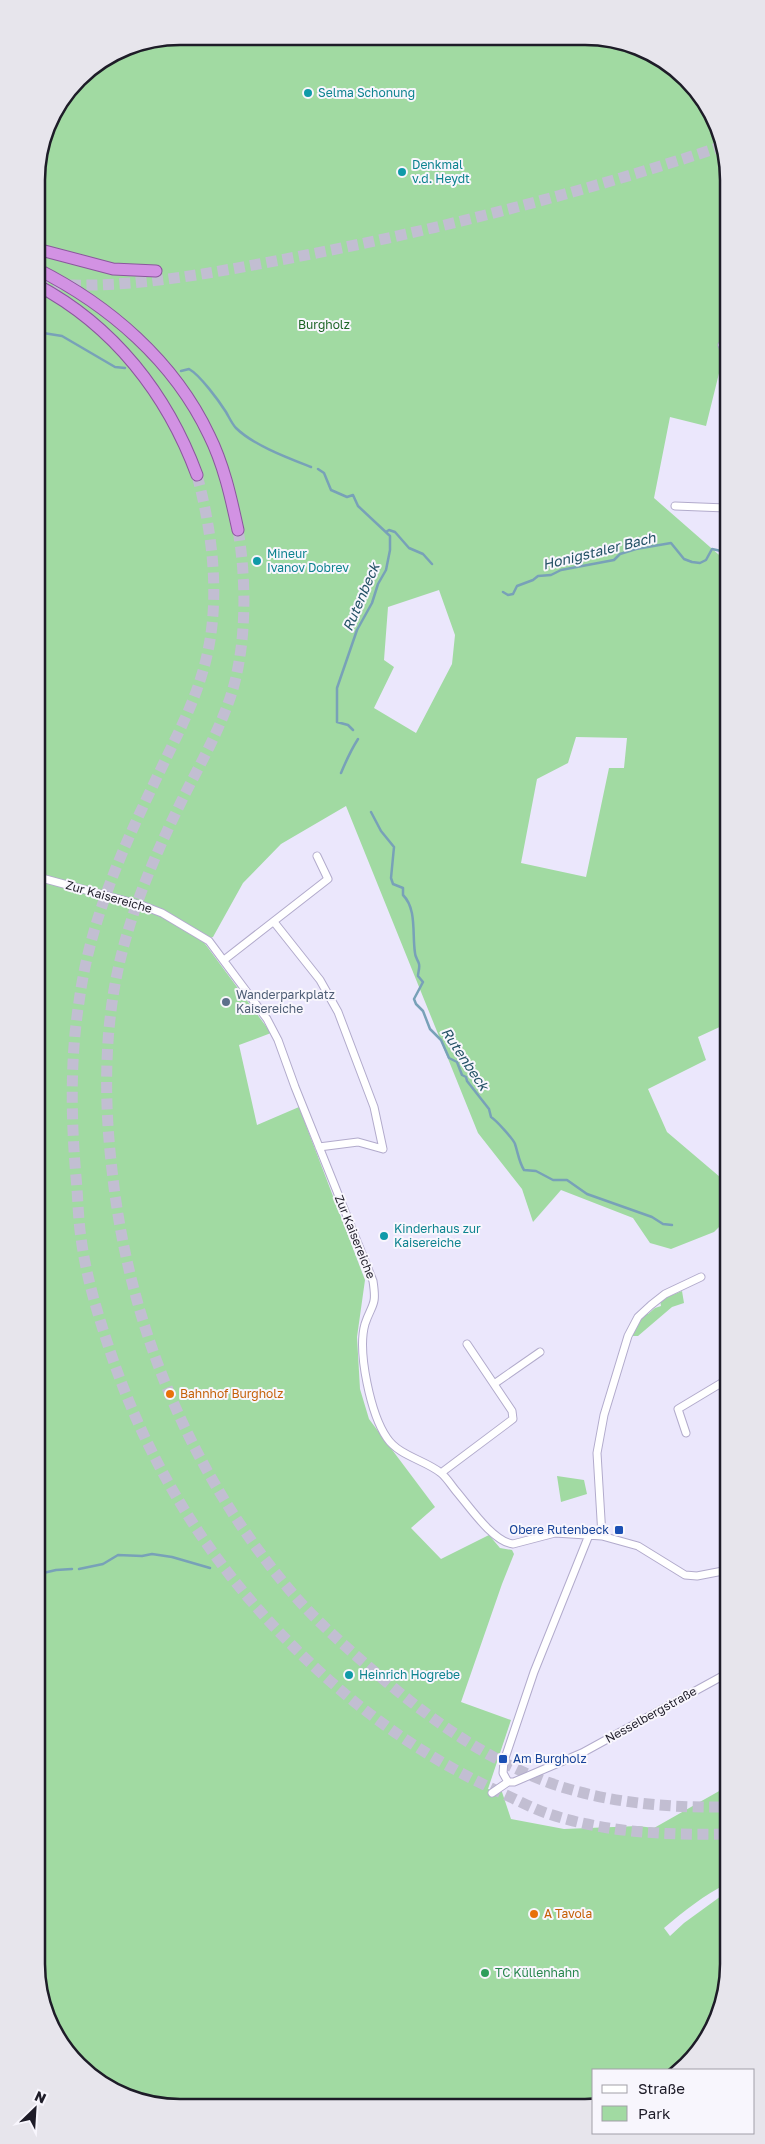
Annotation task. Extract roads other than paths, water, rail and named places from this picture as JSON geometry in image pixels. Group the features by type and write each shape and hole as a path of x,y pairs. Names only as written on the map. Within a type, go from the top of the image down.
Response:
{"highway":[{"path":"45,251 113,269 156,271"},
{"path":"45,273 76,290 116,319 145,345 173,378 196,410 210,436 230,492 238,530"},
{"path":"45,290 90,321 132,360 168,412 188,451 196,475"}],"street":[{"path":"675,506 720,508"},
{"path":"224,960 328,879 316,856"},
{"name":"Zur Kaisereiche","path":"45,879 141,905 162,914 209,941 271,1026 318,1147 374,1281 376,1300 365,1325 363,1358 377,1418 387,1439 400,1451 441,1473 491,1532 506,1544 523,1542 555,1533 589,1535"},
{"path":"274,922 320,980 338,1012 374,1106 383,1149 358,1142 318,1147"},
{"path":"602,1536 597,1453 604,1415 628,1336 638,1318 651,1305 666,1294 701,1277"},
{"path":"441,1473 513,1419 512,1411 467,1344"},
{"path":"494,1384 540,1352"},
{"path":"686,1432 678,1409 720,1384"},
{"path":"508,1782 503,1774 504,1762 534,1672 589,1535 602,1536 638,1546 685,1575 697,1576 720,1572"},
{"name":"Nesselbergstraße","path":"492,1792 508,1782 514,1782 576,1756 720,1677"}],"waterway":[{"name":"Rutenbeck","path":"45,333 62,336 115,367 125,368"},
{"name":"Rutenbeck","path":"181,371 189,369 198,377 219,401 235,426 243,434 271,450 311,467"},
{"name":"Rutenbeck","path":"318,469 324,473 331,490 347,497 353,495 358,506 390,536 390,550 386,570 378,584 372,603 357,630 337,688 337,722 348,725 353,730"},
{"name":"Honigstaler Bach","path":"386,532 389,530 395,532 409,548 423,554 432,564"},
{"name":"Honigstaler Bach","path":"503,592 508,595 513,594 517,586 538,576 551,575 561,570 614,560 620,554 636,549 671,543 684,559 700,563 706,560 712,549 720,551"},
{"name":"Rutenbeck","path":"341,773 358,739"},
{"name":"Rutenbeck","path":"371,812 381,831 394,847 391,878 393,884 403,888 403,895 412,914 415,954 419,966 418,976 423,982 414,999 416,1004 423,1011 430,1029 441,1040 449,1058 457,1062 462,1075 466,1077 467,1081 489,1109 491,1117 514,1142 524,1170 536,1171 553,1180 567,1180 587,1194 652,1217 663,1224 672,1225"},
{"path":"79,1569 103,1564 118,1555 142,1556 152,1554 172,1557 210,1568"},
{"path":"45,1573 72,1569"}],"tunnel":[{"path":"45,284 98,285 159,280 220,271 336,249 448,224 559,196 716,148"},
{"path":"197,475 208,524 213,574 214,600 208,650 193,699 121,855 100,912 84,971 74,1046 72,1089 73,1133 81,1238 96,1307 127,1396 147,1443 171,1487 197,1530 226,1570 292,1646 371,1715 414,1745 459,1772 546,1813 568,1820 613,1829 659,1833 720,1834"},
{"path":"238,530 243,572 244,616 235,681 220,724 164,838 134,912 119,964 108,1035 108,1125 120,1226 132,1282 148,1336 168,1389 191,1440 218,1490 249,1537 283,1582 331,1633 383,1679 422,1710 483,1751 527,1774 550,1783 616,1800 660,1805 720,1807"}],"place":[{"name":"Selma Schonung","path":"308,93"},
{"name":"Denkmal v.d. Heydt","path":"402,172"},
{"name":"Mineur Ivanov Dobrev","path":"257,561"},
{"name":"Wanderparkplatz Kaisereiche","path":"226,1002"},
{"name":"Kinderhaus zur Kaisereiche","path":"384,1236"},
{"name":"Bahnhof Burgholz","path":"170,1394"},
{"name":"Obere Rutenbeck","path":"619,1530"},
{"name":"Heinrich Hogrebe","path":"349,1675"},
{"name":"Am Burgholz","path":"503,1759"},
{"name":"A Tavola","path":"534,1914"},
{"name":"TC Küllenhahn","path":"485,1973"}],"park label":[{"name":"Burgholz","path":"324,325"}]}
